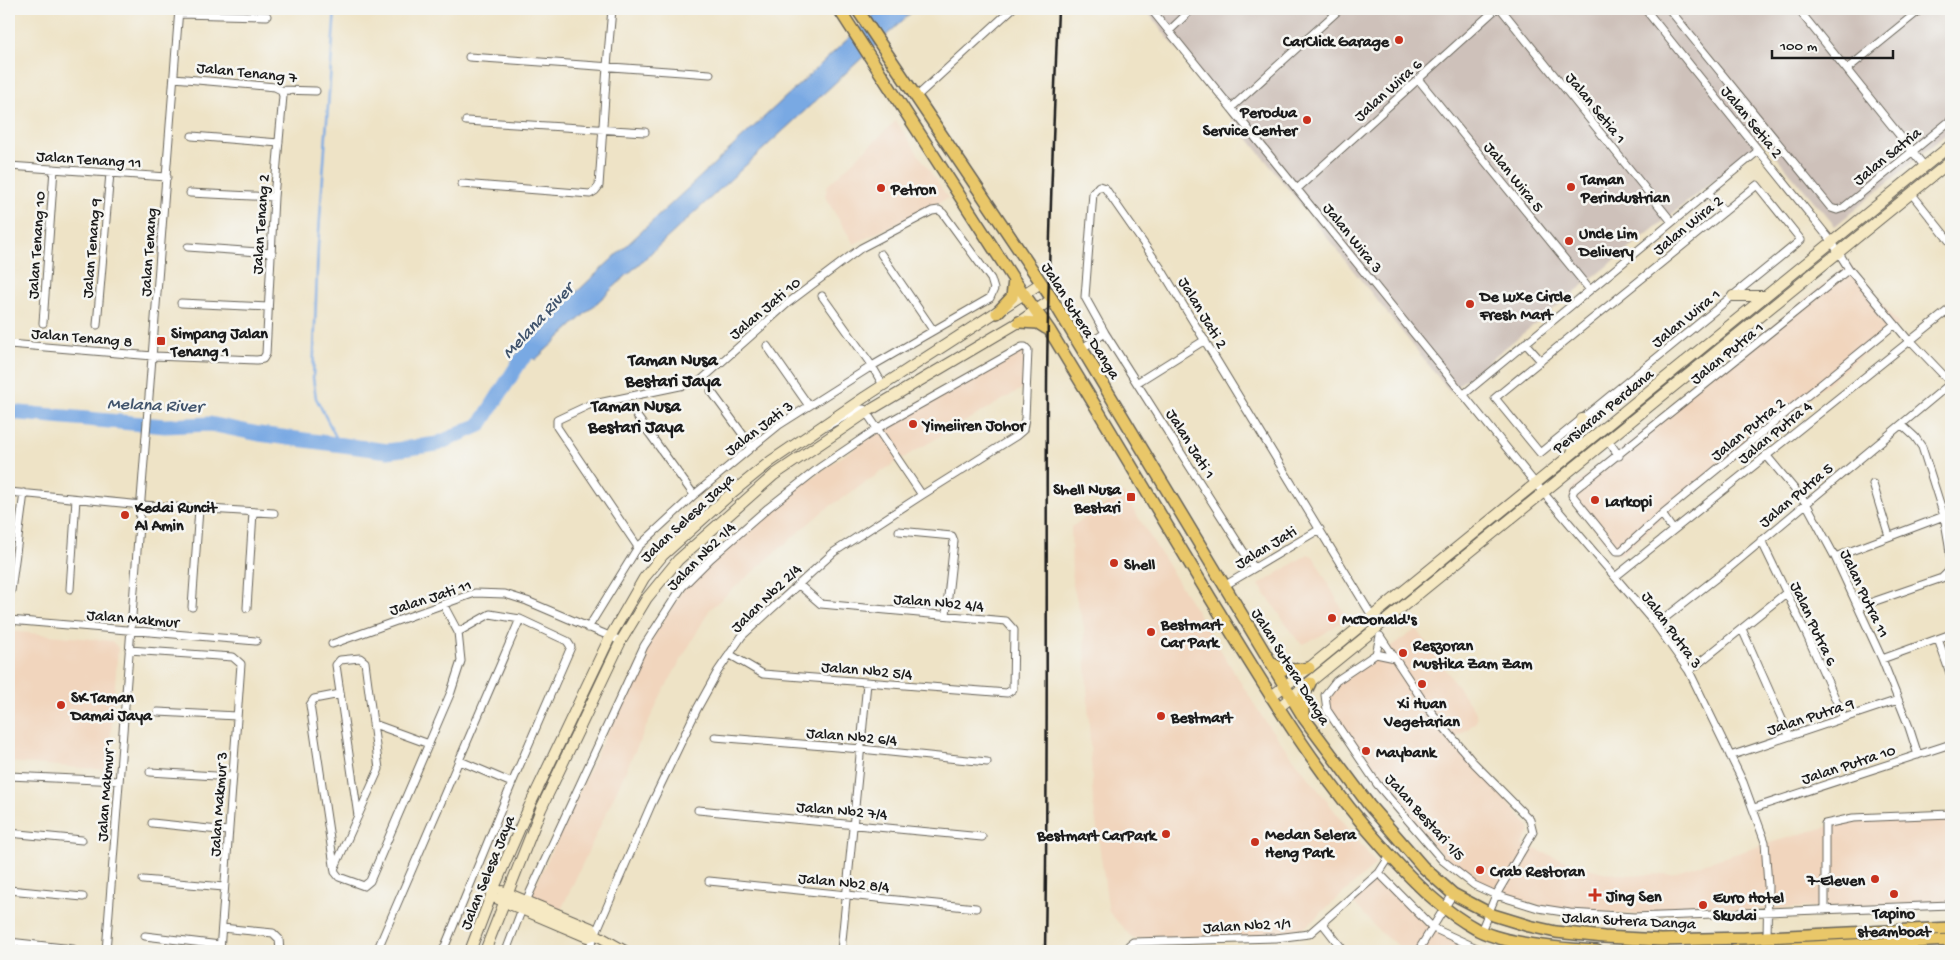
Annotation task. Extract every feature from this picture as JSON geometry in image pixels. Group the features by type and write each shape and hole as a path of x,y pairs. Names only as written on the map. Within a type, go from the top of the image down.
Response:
{"main road":[{"name":"Jalan Sutera Danga","path":"839,9 1014,280 1050,331 1270,697 1328,782 1356,817 1412,880 1445,909 1481,931 1504,938 1549,947 1597,951"},
{"name":"Jalan Sutera Danga","path":"859,12 1052,299 1304,718 1369,805 1423,868 1453,894 1487,913 1529,926 1556,932 1604,937 1661,940 1951,928"},
{"name":"Persiaran Perdana","path":"1270,697 1309,668 1951,145"},
{"name":"Persiaran Perdana","path":"1278,708 1378,633 1543,493 1951,160"},
{"path":"997,313 1012,297 1014,280"},
{"name":"Jalan Selesa Jaya","path":"470,951 529,807 610,637 644,578 663,555 734,491 771,461 883,385 1041,283"},
{"path":"1733,296 1765,296"},
{"name":"Jalan Selesa Jaya","path":"485,951 541,809 621,641 647,598 678,560 774,475 867,412 1019,322 1052,299"},
{"path":"1019,322 1038,323 1050,331"},
{"path":"1572,453 1582,419"},
{"path":"1269,662 1281,669 1309,668"},
{"path":"1304,718 1303,697 1310,683"},
{"path":"493,892 524,905 587,937 595,934 625,951"},
{"path":"1734,951 1951,940"}],"street":[{"path":"462,184 590,194 595,191 599,186 612,9"},
{"path":"916,97 1012,9"},
{"name":"Jalan Wira 3","path":"1151,9 1535,484"},
{"path":"1169,31 1192,9"},
{"path":"1231,108 1340,9"},
{"name":"Jalan Wira 6","path":"1297,189 1496,9"},
{"name":"Jalan Setia 1","path":"1501,9 1672,222"},
{"name":"Jalan Setia 2","path":"1645,9 1832,242 1849,269 1909,340 1951,383"},
{"name":"Jalan Satria","path":"1669,9 1831,208 1837,210 1843,208 1951,120"},
{"path":"1798,9 1925,167"},
{"path":"1847,70 1920,9"},
{"path":"179,11 267,16"},
{"name":"Jalan Tenang","path":"131,631 179,11"},
{"path":"469,57 710,74"},
{"name":"Jalan Tenang 7","path":"174,78 275,86 281,90 316,92"},
{"name":"Jalan Wira 5","path":"1418,79 1590,290"},
{"name":"Jalan Tenang 2","path":"263,359 266,354 274,197 283,96 281,90"},
{"path":"466,121 646,132"},
{"path":"192,136 278,143"},
{"path":"1463,395 1758,151"},
{"name":"Jalan Tenang 11","path":"9,166 167,177"},
{"name":"Jalan Tenang 10","path":"43,323 54,169"},
{"name":"Jalan Tenang 9","path":"98,325 110,173"},
{"name":"Jalan Wira 2","path":"1540,453 1495,398 1757,185 1801,240"},
{"name":"Jalan Jati 2","path":"1105,333 1085,297 1093,193 1099,186 1105,188 1160,267 1372,616"},
{"path":"1708,192 1724,212"},
{"path":"190,193 274,197"},
{"path":"1911,193 1951,243"},
{"name":"Jalan Jati 10","path":"638,547 557,427 557,420 589,406 699,382 788,303 861,248 932,211 939,210 991,279 994,289 990,298"},
{"name":"Jalan Wira 1","path":"1540,453 1801,240"},
{"path":"188,247 272,253"},
{"path":"881,254 934,330"},
{"name":"Jalan Putra 1","path":"1616,551 1572,495 1574,490 1619,456 1849,269"},
{"path":"822,296 872,366 883,385"},
{"name":"Jalan Jati 3","path":"588,628 638,547 694,495 752,447 779,425 872,366 990,298"},
{"path":"181,303 268,307"},
{"name":"Jalan Putra 4","path":"1615,576 1951,308"},
{"name":"Jalan Putra 2","path":"1616,551 1621,551 1662,514 1895,324"},
{"path":"1081,349 1105,333"},
{"name":"Jalan Jati 1","path":"1105,333 1138,382 1254,568"},
{"path":"1138,382 1205,340"},
{"name":"Jalan Tenang 8","path":"9,344 153,356 263,359"},
{"path":"1525,344 1541,361"},
{"path":"768,346 809,406"},
{"name":"Jalan Nb2 1/4","path":"506,951 524,905 644,646 682,587 711,558 768,508 819,468 878,428 1025,347 1028,350 1023,430"},
{"name":"Jalan Putra 5","path":"1656,626 1951,383"},
{"path":"712,391 752,447"},
{"path":"816,430 836,423 860,409 867,412 922,494"},
{"path":"636,415 694,495"},
{"path":"1858,607 1942,578 1948,572 1950,564 1944,516 1922,447 1915,437 1902,425"},
{"name":"Jalan Nb2 2/4","path":"588,951 651,805 697,709 729,654 742,636 834,552 1023,430"},
{"path":"1608,440 1619,456"},
{"name":"Jalan Putra 11","path":"1766,455 1806,503 1835,557 1882,659 1918,755"},
{"name":"Jalan Putra 3","path":"1535,484 1615,576 1656,626 1689,671 1754,808 1765,842 1768,886 1767,937"},
{"path":"1873,484 1889,536"},
{"path":"9,492 142,501 199,509 274,513"},
{"path":"11,590 24,493"},
{"path":"70,589 76,498"},
{"path":"192,608 199,509"},
{"path":"247,608 253,512"},
{"path":"1662,514 1673,530"},
{"path":"1835,557 1944,516"},
{"name":"Jalan Jati","path":"1224,586 1320,530"},
{"path":"900,531 952,536 954,541 946,615"},
{"name":"Jalan Putra 6","path":"1761,540 1844,718"},
{"name":"Jalan Nb2 4/4","path":"798,584 820,604 1006,621 1011,624 1014,630 1014,687 1012,691 1007,693"},
{"name":"Jalan Jati 11","path":"332,644 476,592 505,594 527,601 621,641"},
{"path":"1689,671 1786,594"},
{"path":"340,694 314,699 310,704 335,872 340,877 364,886 367,885 429,744 462,661 458,632 443,604"},
{"path":"443,951 512,783 571,647 566,641 520,619 490,614 458,632"},
{"path":"381,951 379,946 520,619"},
{"name":"Jalan Makmur","path":"9,620 256,642"},
{"path":"1742,628 1789,735"},
{"name":"Jalan Makmur 1","path":"106,951 131,631"},
{"path":"1378,633 1376,654 1395,658"},
{"path":"1378,633 1427,707 1472,761 1530,820 1533,832 1496,895 1481,931"},
{"path":"1882,659 1951,634"},
{"path":"1938,639 1951,676"},
{"name":"Jalan Makmur 3","path":"129,650 233,657 240,664 220,948"},
{"name":"Jalan Nb2 5/4","path":"729,654 763,674 1007,693"},
{"name":"Jalan Bestari 1/5","path":"1376,654 1336,681 1325,695 1327,710 1377,784 1442,860 1474,885 1496,895 1538,908 1570,913 1625,917 1951,905"},
{"path":"335,867 358,816 379,769 374,724 363,659 360,658 337,662 336,665 358,816"},
{"path":"841,951 867,683"},
{"name":"Jalan Putra 9","path":"1730,756 1898,700"},
{"path":"158,712 237,716"},
{"path":"374,724 429,744"},
{"name":"Jalan Nb2 6/4","path":"714,737 987,762"},
{"name":"Jalan Putra 10","path":"1754,808 1951,744"},
{"path":"460,761 512,783"},
{"path":"150,772 232,776"},
{"path":"9,776 119,781"},
{"name":"Jalan Nb2 7/4","path":"698,810 854,823 982,837"},
{"path":"1825,910 1825,824 1853,818 1951,814"},
{"path":"152,823 228,831"},
{"path":"9,833 82,840"},
{"name":"Jalan Nb2 1/1","path":"1128,951 1129,945 1133,942 1276,938 1309,934 1379,873 1390,856"},
{"path":"1379,873 1433,928 1483,951"},
{"path":"143,880 224,887"},
{"name":"Jalan Nb2 8/4","path":"709,881 976,908"},
{"path":"9,890 83,897"},
{"path":"1418,951 1453,894"},
{"path":"1322,924 1344,951"},
{"path":"222,928 273,933 279,939 280,951"},
{"path":"145,936 220,948"},
{"path":"9,942 73,949"}],"shaded area":[{"path":"1145,9 1951,9 1951,130 1835,226 1763,141 1450,392"},
{"path":"896,121 948,198 854,244 825,197 827,186"},
{"path":"1849,264 1899,325 1672,510 1622,554 1615,554 1569,496 1572,487"},
{"path":"1023,349 1025,352 1023,388 896,462 823,511 710,609 661,695 561,910 530,897 647,646 685,587 771,509 822,470 884,429"},
{"path":"1123,493 1266,723 1376,864 1302,930 1269,936 1133,939 1109,912 1093,802 1084,627 1072,582 1071,527"},
{"path":"1308,554 1313,556 1347,618 1322,635 1303,644 1298,641 1259,585"},
{"path":"1417,629 1476,713 1477,719 1475,723 1452,741 1529,826 1530,831 1523,845 1574,864 1606,873 1634,875 1671,874 1830,826 1852,822 1951,817 1951,902 1637,914 1565,910 1538,905 1500,893 1477,883 1444,857 1381,785 1330,709 1328,696 1338,683"},
{"name":"SK Taman Damai Jaya","path":"9,631 112,641 118,648 108,770 9,762"},
{"path":"1379,877 1430,928 1476,951 1405,951 1379,931 1352,901"}],"water":[{"path":"880,9 915,9 535,360 521,344"}],"waterway":[{"path":"335,9 318,246 313,378 316,398 340,445"},
{"name":"Melana River","path":"9,412 165,426 210,424 259,434 388,451 437,444 480,425 521,360 543,338"}],"railway":[{"path":"1045,951 1048,336 1058,9"}],"place":[{"name":"CarClick Garage","path":"1399,40"},
{"name":"Perodua Service Center","path":"1307,120"},
{"name":"Taman Perindustrian","path":"1571,187"},
{"name":"Petron","path":"881,188"},
{"name":"Uncle Lim Delivery","path":"1569,241"},
{"name":"De Luxe Circle Fresh Mart","path":"1470,304"},
{"name":"Simpang Jalan Tenang 1","path":"161,341"},
{"name":"Yimeiiren Johor","path":"913,424"},
{"name":"Shell Nusa Bestari","path":"1131,497"},
{"name":"Larkopi","path":"1595,500"},
{"name":"Kedai Runcit Al Amin","path":"125,515"},
{"name":"Shell","path":"1114,563"},
{"name":"McDonald's","path":"1332,618"},
{"name":"Bestmart Car Park","path":"1151,632"},
{"name":"Reszoran Mustika Zam Zam","path":"1403,653"},
{"name":"Xi Huan Vegetarian","path":"1422,684"},
{"name":"SK Taman Damai Jaya","path":"61,705"},
{"name":"Bestmart","path":"1161,716"},
{"name":"Maybank","path":"1366,751"},
{"name":"Bestmart CarPark","path":"1166,834"},
{"name":"Medan Selera Heng Park","path":"1255,842"},
{"name":"Crab Restoran","path":"1480,870"},
{"name":"7-Eleven","path":"1875,879"},
{"name":"Tapino steamboat","path":"1894,894"},
{"name":"Jing Sen","path":"1595,895"},
{"name":"Euro Hotel Skudai","path":"1703,905"}],"district":[{"name":"Taman Nusa Bestari Jaya","path":"673,369"},
{"name":"Taman Nusa Bestari Jaya","path":"636,415"}]}
